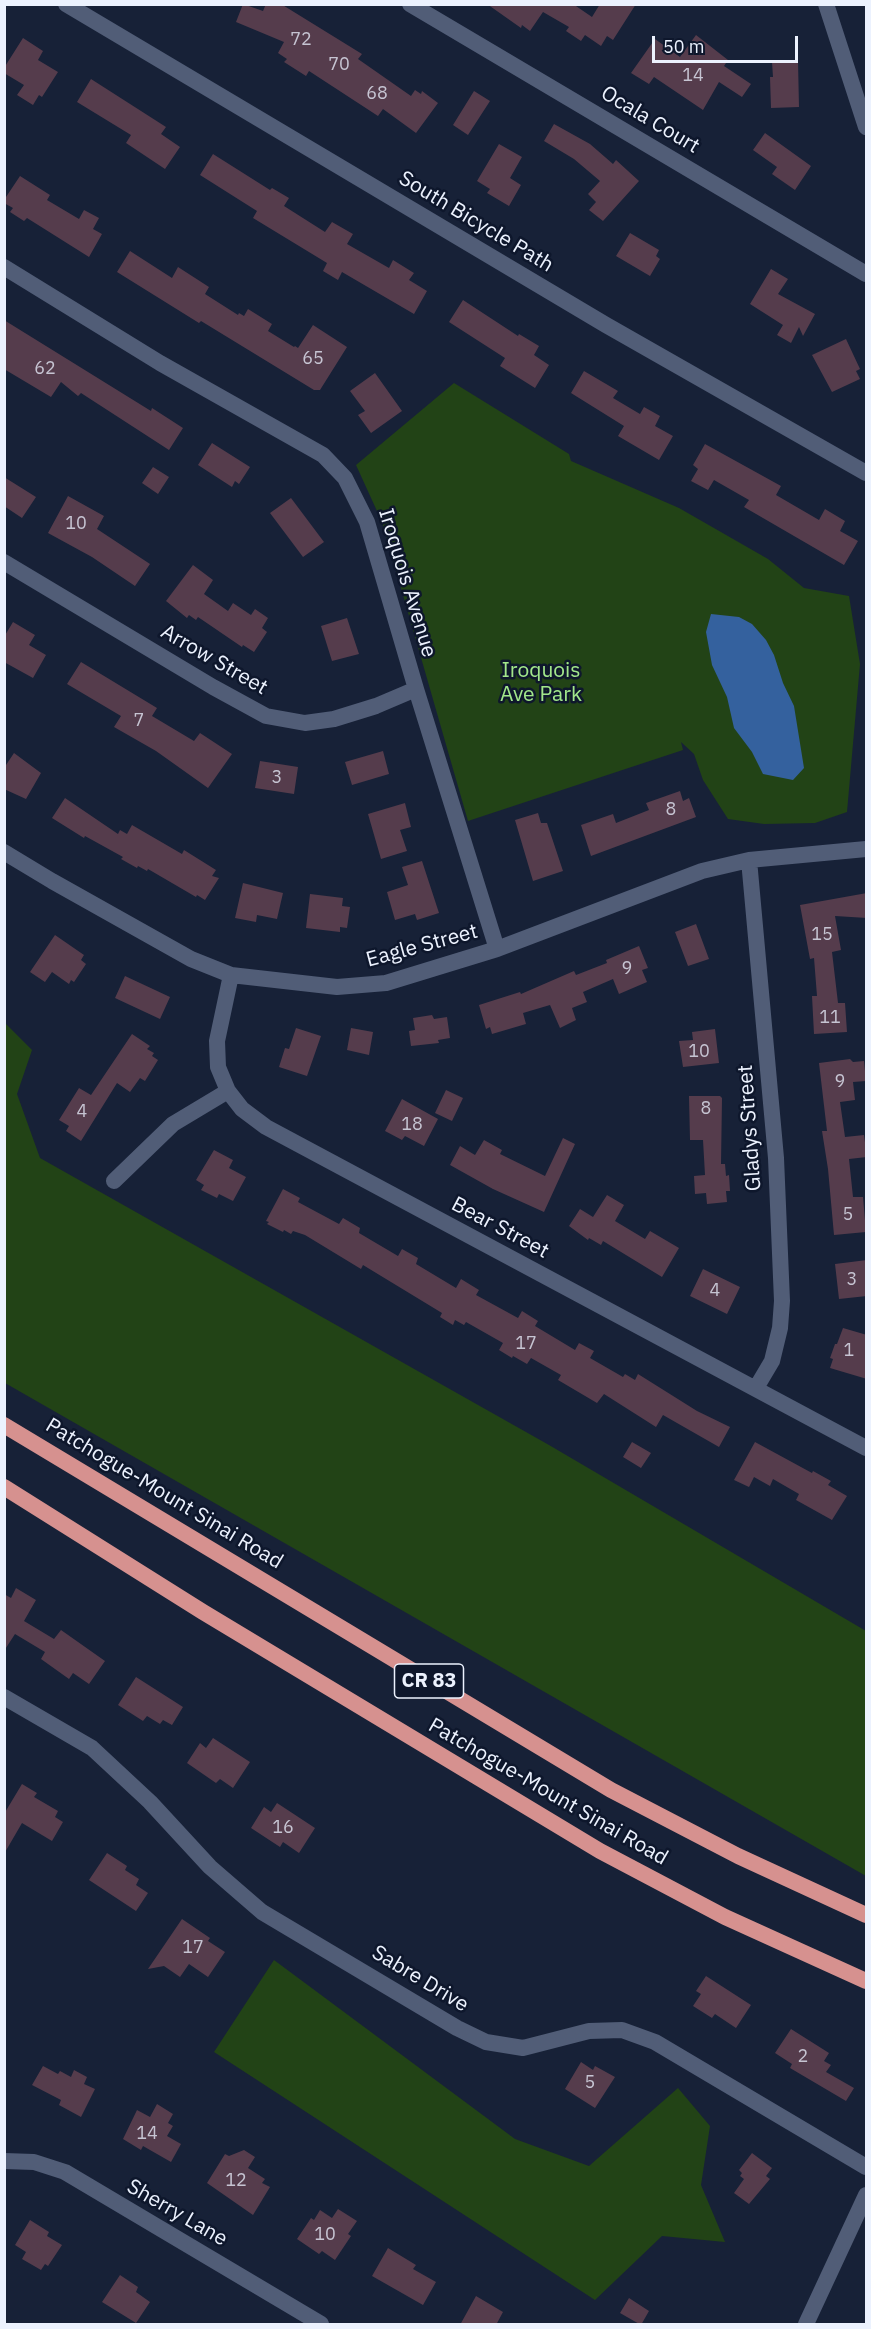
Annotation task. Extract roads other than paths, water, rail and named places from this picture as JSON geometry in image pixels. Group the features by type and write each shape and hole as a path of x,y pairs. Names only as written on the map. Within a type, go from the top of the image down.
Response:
{"highway":[{"name":"Patchogue-Mount Sinai Road","path":"4,1425 611,1790 738,1856 867,1915"},
{"name":"Patchogue-Mount Sinai Road","path":"4,1486 203,1612 600,1851 664,1887 725,1917 867,1981"}],"street":[{"name":"South Bicycle Path","path":"66,4 606,325 867,473"},
{"name":"Ocala Court","path":"410,4 867,274"},
{"path":"826,4 867,127"},
{"name":"Iroquois Avenue","path":"4,267 160,363 323,455 345,478 367,522 497,949"},
{"name":"Arrow Street","path":"4,562 213,687 266,716 305,723 334,719 376,706 416,689"},
{"name":"Eagle Street","path":"4,852 191,960 231,975 336,987 386,983 497,949 702,871 750,860 867,849"},
{"name":"Gladys Street","path":"750,860 776,1158 782,1301 780,1328 772,1361 756,1388"},
{"name":"Bear Street","path":"231,975 216,1041 218,1067 228,1090 242,1109 266,1127 867,1448"},
{"path":"114,1181 173,1124 228,1090"},
{"name":"Sabre Drive","path":"4,1697 92,1748 150,1802 210,1867 262,1912 457,2028 486,2042 523,2048 589,2031 622,2030 655,2042 867,2167"},
{"name":"Sherry Lane","path":"4,2161 9,2159 34,2162 65,2172 321,2325"},
{"path":"807,2325 867,2195"}],"water":[{"path":"711,614 739,617 752,624 766,640 774,655 783,683 794,706 804,768 793,780 763,774 752,752 734,728 727,697 712,665 706,632"}],"park label":[{"name":"Iroquois Ave Park","path":"541,683"}]}
